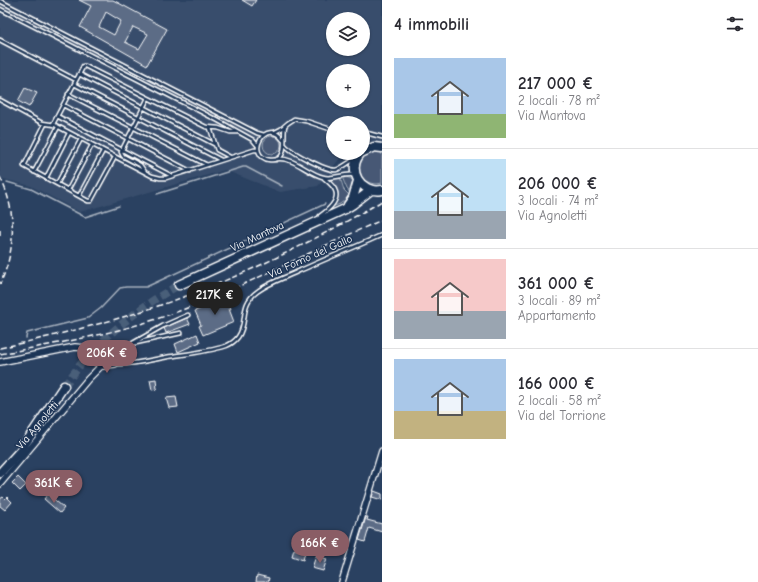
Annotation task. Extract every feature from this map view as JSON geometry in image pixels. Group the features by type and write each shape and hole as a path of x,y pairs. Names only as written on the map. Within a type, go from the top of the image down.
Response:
{"main road":[{"path":"370,149 374,147 382,148"},
{"path":"345,209 353,198 357,178 355,167 358,160"},
{"path":"357,178 362,185 371,190 382,190"},
{"name":"Via Mantova","path":"179,285 345,209 371,190"},
{"path":"0,473 21,450 64,386"}],"street":[{"name":"Via Forno del Gallo","path":"0,362 75,347 85,348 115,364"},
{"name":"Via Agnoletti","path":"0,484 112,348"},
{"path":"93,353 96,361 104,359"},
{"name":"Via Agnoletti","path":"88,379 94,369 97,356 104,359"},
{"path":"342,582 382,451"}],"lane":[{"path":"0,1 257,133 264,135 273,133 285,126 291,120 299,119 326,128"},
{"path":"0,9 238,132 253,140 258,146"},
{"path":"0,40 76,80"},
{"path":"53,124 83,66 89,66 148,98 210,128 238,132"},
{"path":"79,74 214,144"},
{"path":"74,84 221,160"},
{"path":"68,94 207,165"},
{"path":"147,173 140,165 121,154 148,98"},
{"path":"0,100 45,124 53,124 103,151 160,178 173,176 221,160 258,150"},
{"path":"63,105 190,171"},
{"path":"57,116 173,176"},
{"path":"45,124 24,166 88,201 91,201 115,157"},
{"path":"283,140 285,126"},
{"path":"34,172 58,127"},
{"path":"210,128 214,144 219,152 230,158"},
{"path":"46,178 69,133"},
{"path":"273,133 281,136 288,148 294,152 328,169 336,170 352,160"},
{"path":"370,134 382,137"},
{"path":"264,135 258,146 258,150 264,158 287,159 323,177 335,190 336,195 334,202 314,222"},
{"path":"57,184 81,139"},
{"path":"277,159 283,153 285,144"},
{"path":"68,190 92,145"},
{"path":"79,196 103,151"},
{"path":"323,177 349,174 357,178"},
{"name":"Via Forno del Gallo","path":"115,364 132,363 212,350 228,345 235,341 239,336 242,330 244,312 247,303 258,291 283,278 382,235"},
{"path":"131,344 188,315"},
{"name":"Via Agnoletti","path":"112,348 181,333"}],"shaded area":[{"path":"0,0 382,0 382,142 370,146 370,116 326,116 326,160 338,160 318,186 280,192 225,170 80,212 31,186 0,178"},
{"path":"268,136 276,136 281,141 279,152 276,154 268,154 263,149 263,141"},
{"path":"373,151 382,152 382,183 376,184 365,181 359,173 359,162 360,160 370,160 370,152"},
{"path":"340,177 344,190 350,196 340,204 332,207 336,199 336,192 326,179"},
{"path":"342,177 347,177 352,180 353,187 351,194 347,189"}],"building":[{"path":"79,0 113,0 167,29 147,65 80,27 91,6","holes":["106,12 121,21 114,35 99,27","133,27 148,34 139,49 125,42"]},
{"path":"242,0 256,0 252,6"},
{"path":"25,88 37,93 29,107 18,101"},
{"path":"227,298 234,322 203,335 199,326 201,325 195,311"},
{"path":"187,318 190,324 166,333 164,328"},
{"path":"197,334 200,342 178,352 175,344"},
{"path":"156,379 157,389 152,390 150,380"},
{"path":"176,397 178,407 169,408 166,398"},
{"path":"18,477 26,485 20,491 12,483"},
{"path":"374,491 382,494 382,500 372,497"},
{"path":"48,494 64,508 60,513 44,499"},
{"path":"3,497 5,499 7,497 12,502 5,510 0,506 0,499"},
{"path":"366,517 368,517 367,520 382,524 382,532 369,528 365,542 359,540"},
{"path":"294,549 305,552 303,560 292,556"},
{"path":"316,556 327,559 323,571 312,568"},
{"path":"257,575 269,578 268,582 256,582"}],"waterway":[{"path":"157,194 243,167 246,167 282,186"},
{"path":"7,182 31,189 85,217 119,206"},
{"path":"26,338 27,333 88,318 101,308 120,288 146,287 325,204"}],"tunnel":[{"path":"64,386 86,358 120,325 179,285"}],"railway":[{"path":"0,177 6,190 12,217 12,244 0,284"},
{"path":"0,348 146,310 207,288 297,248 382,201"},
{"path":"0,354 108,333 171,314 225,293 382,220"},
{"path":"0,230 0,236"}]}
